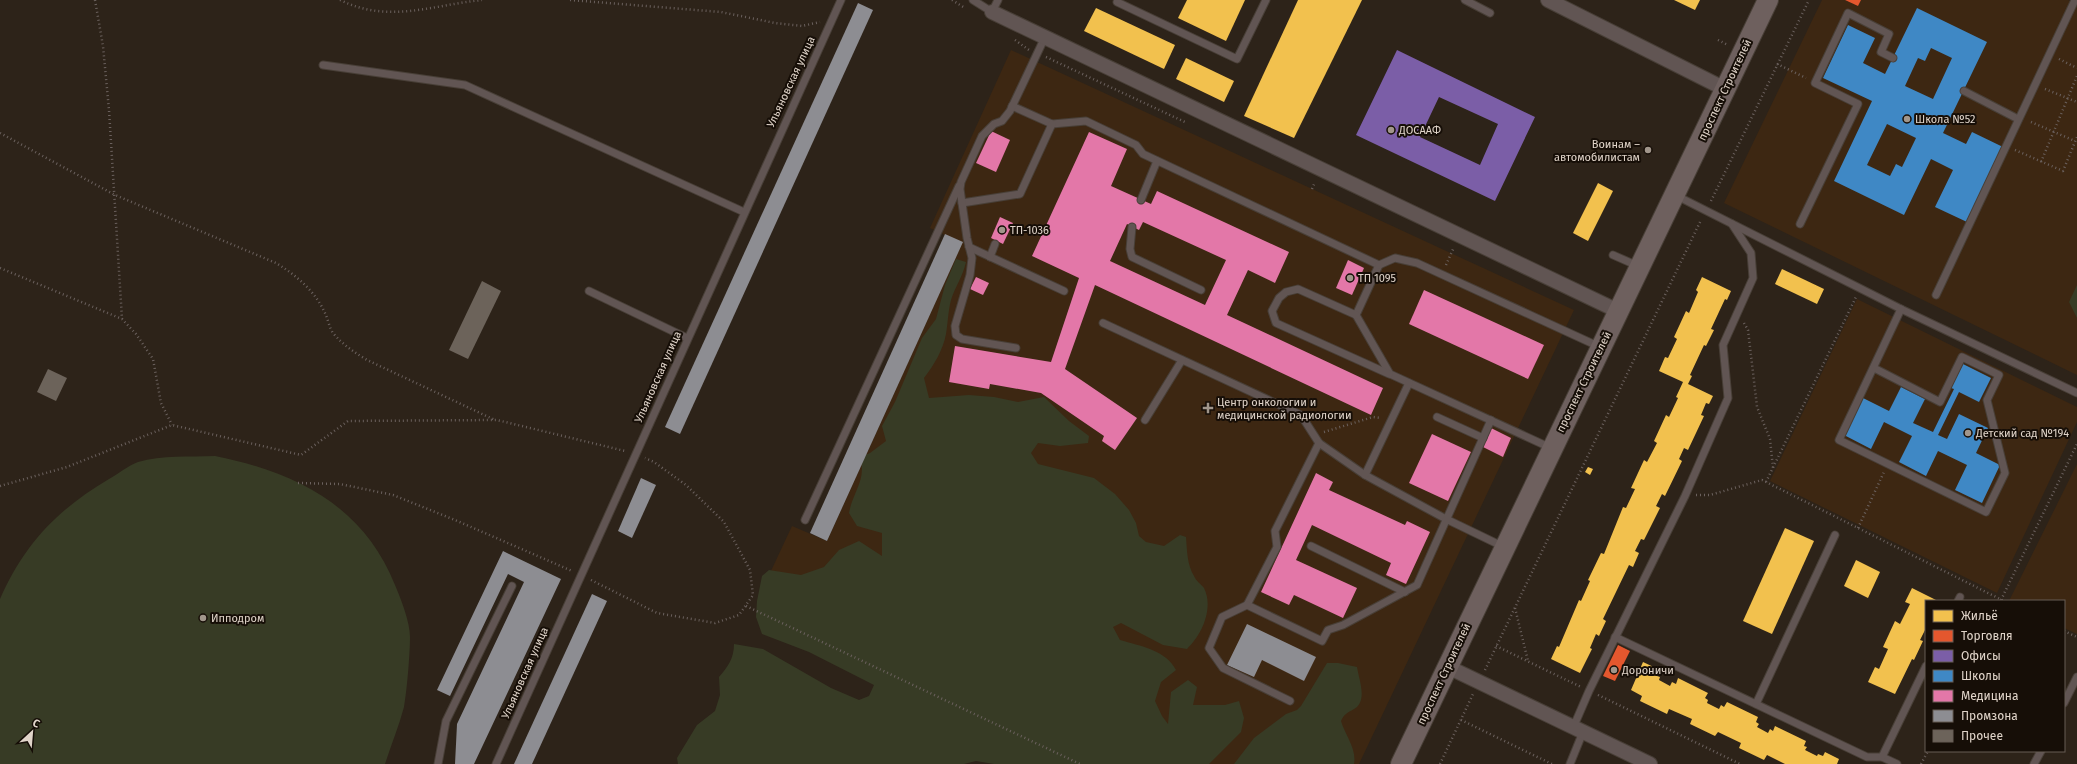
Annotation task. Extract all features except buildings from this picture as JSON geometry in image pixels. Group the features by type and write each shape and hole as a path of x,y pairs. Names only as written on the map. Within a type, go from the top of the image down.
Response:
{"main road":[{"name":"проспект Строителей","path":"1401,764 1551,448 1601,348 1768,0"}],"street":[{"path":"1548,0 1725,89"},
{"path":"995,6 1045,37 1618,311"},
{"path":"1448,667 1650,764"}],"lane":[{"name":"Ульяновская улица","path":"496,764 687,338 841,0"},
{"path":"973,0 995,6"},
{"path":"1116,2 1237,59 1266,0"},
{"path":"1464,0 1490,13"},
{"path":"1936,295 2075,0"},
{"path":"1800,224 1858,104 1815,83 1848,13 1889,34 1881,52 1893,58"},
{"path":"805,520 982,136 994,124 1002,121 1012,106 1045,37"},
{"path":"322,65 465,85 744,212"},
{"path":"1964,91 2018,119"},
{"path":"1012,106 1052,124 1086,121 1136,145 1143,154 1157,161 1379,265"},
{"path":"962,202 1020,194 1052,124"},
{"path":"1141,200 1157,161"},
{"path":"961,182 962,202 972,258 970,275 955,326 956,335 962,339 1016,348"},
{"path":"1675,195 1902,309 2077,393"},
{"path":"1570,764 1588,691 1685,496 1728,398 1723,345 1753,278 1750,253 1732,224"},
{"path":"1132,226 1130,249 1132,257 1201,290"},
{"path":"990,257 995,244"},
{"path":"969,248 1064,291"},
{"path":"1613,255 1640,267"},
{"path":"1356,315 1379,265 1395,258 1417,263 1601,348"},
{"path":"1390,374 1356,315 1298,289 1286,292 1279,298 1272,311 1276,323 1551,448"},
{"path":"589,291 687,338"},
{"path":"1874,368 1940,402 1962,357 1999,375 1986,400 2005,473 1986,512 1839,440 1902,309"},
{"path":"1103,323 1301,416 1319,443 1365,475 1446,519 1504,547"},
{"path":"1145,420 1182,360"},
{"path":"1365,475 1409,383"},
{"path":"1437,417 1483,438"},
{"path":"1247,605 1322,641 1328,630 1344,625 1416,585 1491,420"},
{"path":"1290,701 1223,668 1209,648 1222,616 1247,605 1277,547 1275,531 1319,443"},
{"path":"1756,704 1835,535"},
{"path":"1312,546 1405,592"},
{"path":"438,764 446,721 512,586"},
{"path":"1614,637 1867,757 1882,757 1897,764"},
{"path":"1882,757 1925,668"},
{"path":"2065,701 2077,676"},
{"path":"2034,764 2040,752"},
{"path":"1863,764 1867,757"}],"path":[{"path":"95,0 103,46 115,195 122,319"},
{"path":"340,0 366,9 384,13 412,11 482,0"},
{"path":"570,0 721,12 775,23 802,26 832,20"},
{"path":"1440,764 1809,0"},
{"path":"1718,40 1730,46"},
{"path":"2049,55 2077,68"},
{"path":"1777,64 1815,83"},
{"path":"2041,162 2077,76"},
{"path":"2045,89 2077,102"},
{"path":"2030,122 2075,141"},
{"path":"0,133 115,195 276,263 294,274 309,289 325,312 332,331 347,348 367,360 497,420 635,454 654,462 686,485 724,522 750,570 753,595 739,615 714,623 657,613 581,575 455,520 393,495 340,484 298,483"},
{"path":"2006,146 2063,172 2077,137"},
{"path":"1312,189 1315,182"},
{"path":"1451,254 1454,247"},
{"path":"0,268 122,319 136,334 153,359 161,403 172,425"},
{"path":"1766,482 1861,288"},
{"path":"1738,312 1748,330 1757,407 1770,439 1773,468"},
{"path":"1314,435 1373,417 1392,418"},
{"path":"0,486 67,467 172,425 301,455 348,421 497,420"},
{"path":"2002,600 2077,444"},
{"path":"1858,528 1887,464"},
{"path":"1685,496 1710,495 1755,480 1762,480 2000,600"},
{"path":"745,606 1080,764"},
{"path":"1515,607 1528,662"},
{"path":"2065,631 2077,637"},
{"path":"1496,646 1740,764"},
{"path":"1461,720 1552,764"},
{"path":"1921,764 1927,752"}],"shaded area":[{"path":"1822,0 1845,0 1858,6 1861,0 2068,0 2077,4 2077,375 1724,203"},
{"name":"Центр онкологии и медицинской радиологии","path":"1011,50 1574,310 1359,764 1105,764 757,601 792,526 827,541 962,243 930,228"},
{"path":"1857,299 2077,407 2077,422 1997,593 1770,481"},
{"path":"2077,464 2077,634 2065,628 2065,600 2009,600"}],"green space":[{"path":"956,259 966,262 951,300 943,346 935,363 924,378 929,398 969,395 994,397 1018,402 1044,397 1069,421 1089,436 1088,443 1060,446 1038,443 1031,453 1038,464 1094,478 1115,494 1129,510 1136,523 1139,536 1146,542 1164,546 1180,535 1186,537 1190,567 1197,581 1204,588 1208,604 1202,629 1192,643 1187,649 1163,645 1121,623 1113,627 1120,640 1159,653 1172,663 1176,670 1161,682 1155,701 1162,716 1168,724 1171,692 1188,680 1197,687 1193,705 1225,705 1239,701 1244,718 1241,732 1209,764 994,764 976,761 964,764 678,764 677,758 697,725 715,711 720,695 719,677 730,662 734,644 763,649 831,688 859,700 869,696 874,685 809,652 762,634 756,617 757,601 762,576 769,570 801,575 824,567 839,550 859,541 882,556 882,533 857,526 849,513 861,479 862,465 860,457 870,453 886,441 882,426 895,402 922,338 936,319 945,285"},
{"path":"2077,285 2077,318 2069,302"},
{"name":"Ипподром","path":"215,456 272,472 299,483 323,496 345,513 365,533 381,557 395,585 410,631 408,672 404,707 385,764 0,764 0,599 20,561 44,530 58,516 90,491 131,465 157,458"},
{"path":"1327,663 1338,663 1357,667 1362,690 1361,701 1354,709 1345,715 1341,721 1354,753 1354,764 1234,764 1254,738 1286,714 1297,710 1301,706"}],"place":[{"name":"Школа №52","path":"1907,119"},
{"name":"ДОСААФ","path":"1391,130"},
{"name":"Воинам – автомобилистам","path":"1648,150"},
{"name":"ТП-1036","path":"1002,230"},
{"name":"ТП 1095","path":"1350,278"},
{"name":"Центр онкологии и медицинской радиологии","path":"1208,408"},
{"name":"Детский сад №194","path":"1968,433"},
{"name":"Ипподром","path":"203,618"},
{"name":"Дороничи","path":"1614,670"}]}
